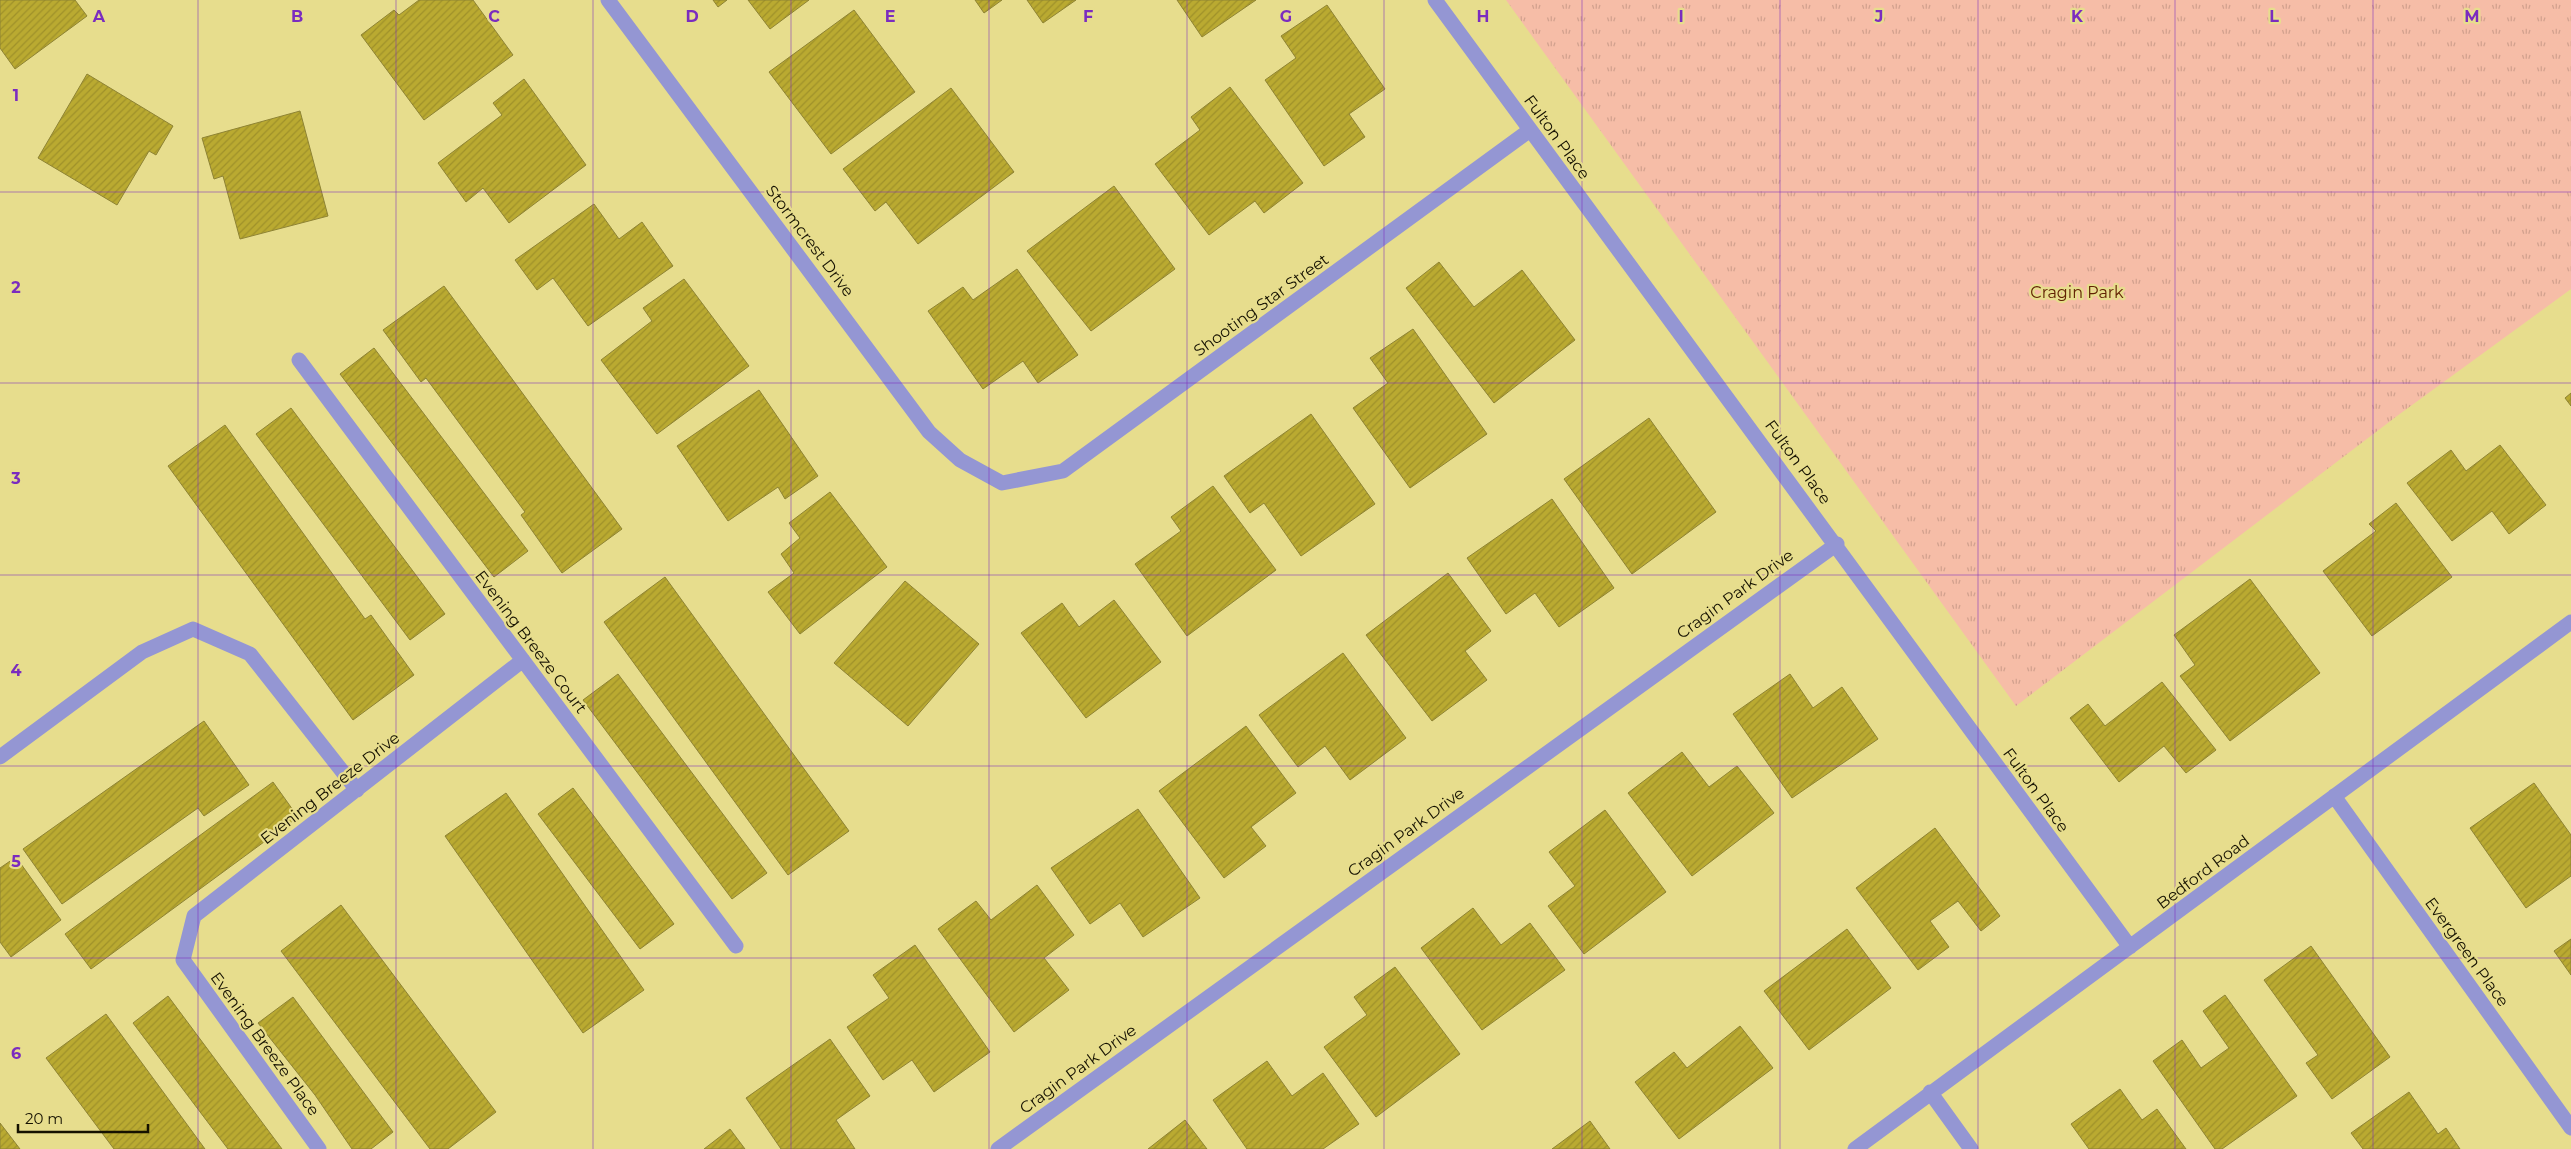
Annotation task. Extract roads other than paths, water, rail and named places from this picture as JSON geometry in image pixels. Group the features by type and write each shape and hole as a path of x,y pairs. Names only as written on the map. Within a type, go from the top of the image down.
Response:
{"street":[{"name":"Stormcrest Drive","path":"608,0 929,432 960,460 1002,483"},
{"name":"Fulton Place","path":"1435,0 2130,947"},
{"name":"Shooting Star Street","path":"1002,483 1063,471 1530,130"},
{"name":"Evening Breeze Court","path":"298,360 736,946"},
{"name":"Cragin Park Drive","path":"998,1149 1836,544"},
{"name":"Bedford Road","path":"1855,1149 2571,622"},
{"path":"0,757 142,652 193,629 250,654 357,790"},
{"name":"Evening Breeze Drive","path":"183,960 194,916 523,660"},
{"name":"Evergreen Place","path":"2334,796 2571,1128"},
{"name":"Evening Breeze Place","path":"183,960 319,1149"},
{"path":"1930,1092 1971,1149"}],"park label":[{"name":"Cragin Park","path":"2077,292"}]}
